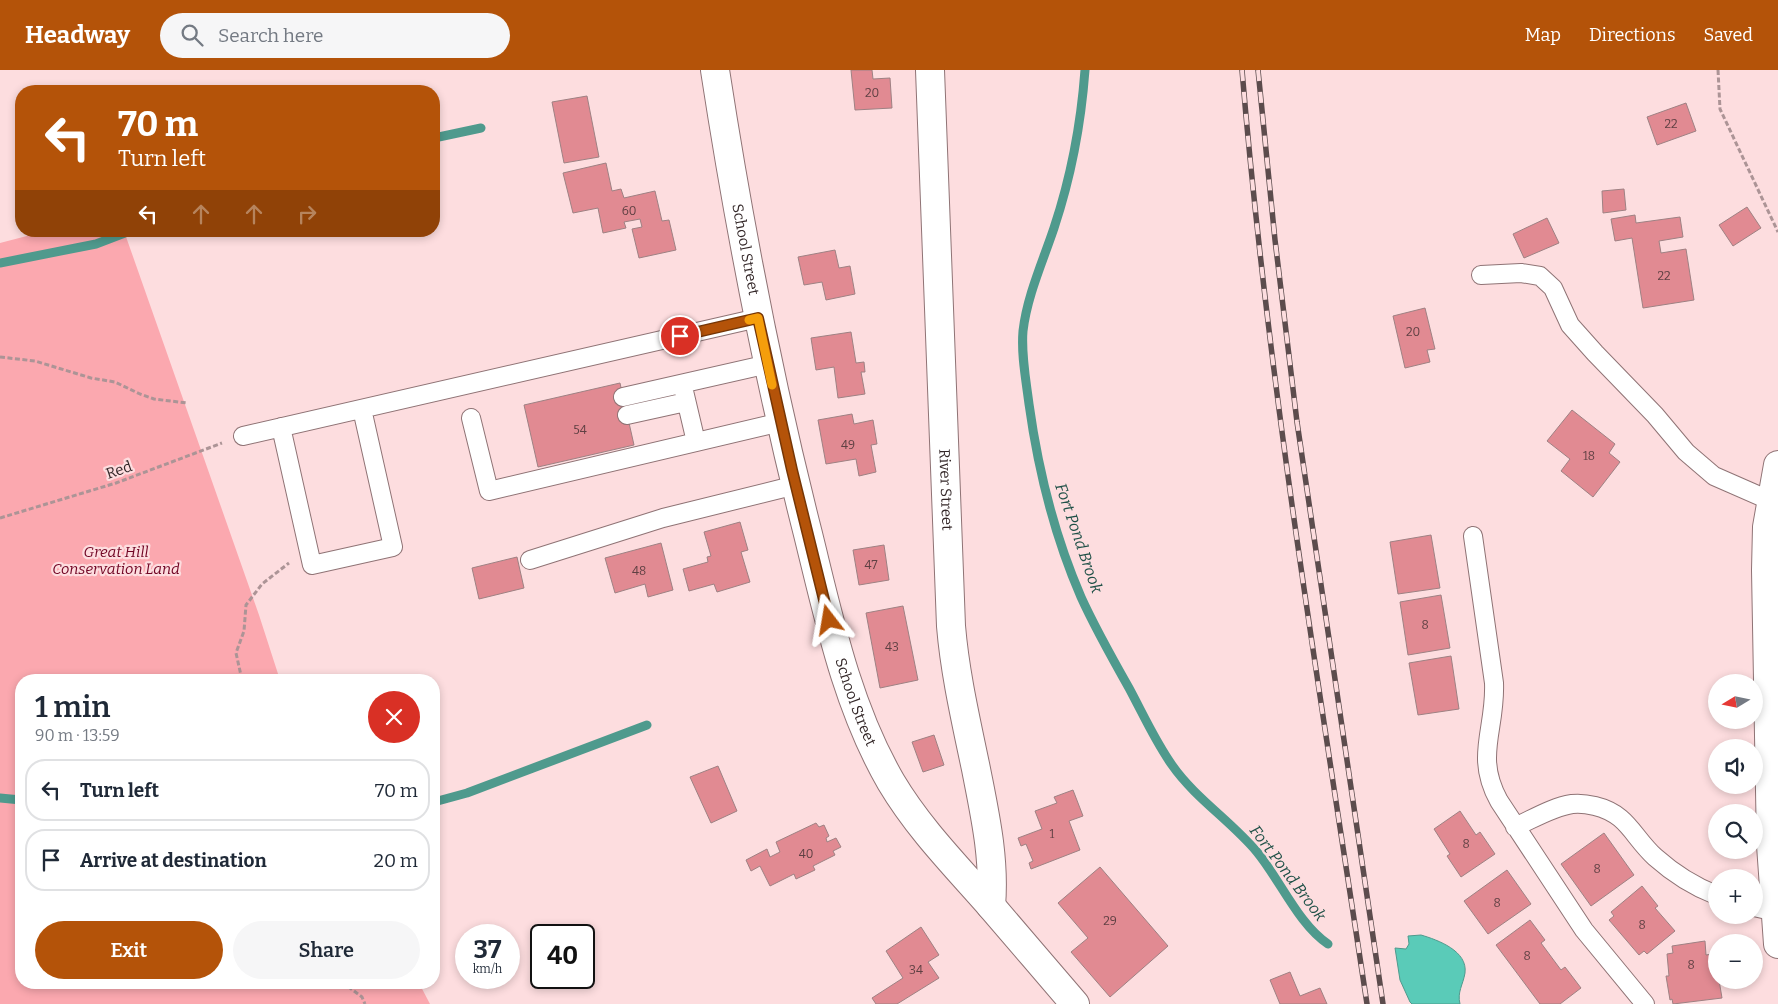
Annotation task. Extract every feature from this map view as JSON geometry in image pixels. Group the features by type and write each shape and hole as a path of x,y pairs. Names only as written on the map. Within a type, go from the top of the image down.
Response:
{"street":[{"name":"School Street","path":"715,70 758,318 780,422 839,658 855,705 869,739 892,784 921,826 944,855 1075,1004"},
{"name":"River Street","path":"930,70 950,626 959,690 988,830 992,874 990,906"},
{"path":"1778,465 1767,527 1770,819 1765,910 1778,944"}],"lane":[{"path":"1481,275 1521,273 1540,276 1553,288 1570,325 1655,414 1686,452 1714,476 1771,501"},
{"path":"243,436 758,318"},
{"path":"623,397 768,364"},
{"path":"682,384 696,442"},
{"path":"627,416 686,402"},
{"path":"281,427 312,565 366,553 394,546 362,409"},
{"path":"471,418 489,491 780,422"},
{"path":"530,560 663,518 796,485"},
{"path":"1473,536 1494,683 1494,704 1486,765 1494,792 1584,930 1644,1004"},
{"path":"1515,826 1565,805 1585,804 1605,809 1621,817 1642,844 1664,865 1687,881 1708,891"}],"path":[{"path":"1718,70 1720,109 1778,232"},
{"path":"0,357 35,361 91,378 115,382 154,399 187,403"},
{"name":"Red","path":"0,518 116,483 243,436"},
{"path":"241,674 236,653 244,631 246,604 262,584 280,569"},
{"path":"351,989 362,997 365,1004"}],"green space":[{"name":"Great Hill Conservation Land","path":"23,237 126,237 278,674 15,674 15,989 422,989 430,1004 0,1004 0,243"}],"shaded area":[{"path":"1421,935 1443,943 1462,958 1465,965 1465,973 1460,992 1460,1004 1412,1004 1410,1002 1400,980 1395,948 1406,949 1409,944 1408,936"}],"building":[{"path":"851,70 872,70 873,79 890,78 892,108 855,110"},
{"path":"587,96 599,157 564,163 552,102"},
{"path":"1686,103 1696,131 1657,145 1647,117"},
{"path":"606,163 612,191 621,189 624,198 655,191 662,221 669,220 676,250 639,258 632,229 642,227 640,219 624,222 626,228 603,233 598,208 573,213 563,173"},
{"path":"1624,189 1626,210 1603,213 1602,191"},
{"path":"1747,207 1761,228 1733,246 1719,225"},
{"path":"1635,215 1636,223 1680,217 1683,237 1659,241 1661,253 1686,249 1694,300 1643,308 1632,238 1615,241 1611,219"},
{"path":"1547,218 1559,243 1524,258 1513,234"},
{"path":"835,250 839,268 850,266 855,294 826,300 822,282 804,285 798,257"},
{"path":"1425,308 1435,349 1427,350 1430,362 1405,368 1393,316"},
{"path":"851,332 856,363 864,362 865,372 861,372 865,394 838,398 834,367 816,370 811,338"},
{"path":"620,383 634,445 538,467 524,405"},
{"path":"1572,410 1615,444 1609,453 1620,462 1593,497 1561,471 1570,459 1547,441"},
{"path":"852,414 854,424 873,420 877,444 871,445 876,472 859,476 856,459 826,464 818,420"},
{"path":"740,522 748,550 741,552 750,582 717,592 714,584 689,591 683,569 708,562 707,557 711,556 704,532"},
{"path":"1431,535 1440,588 1398,594 1390,542"},
{"path":"661,543 673,590 648,597 645,584 615,593 605,558"},
{"path":"884,545 889,580 859,585 853,550"},
{"path":"517,557 524,588 479,599 472,568"},
{"path":"1441,595 1450,648 1408,655 1400,602"},
{"path":"903,606 918,680 880,688 866,613"},
{"path":"1451,656 1459,709 1418,715 1409,663"},
{"path":"934,735 944,765 923,772 912,742"},
{"path":"718,766 737,811 711,823 690,777"},
{"path":"1073,790 1083,816 1069,821 1080,850 1031,869 1029,863 1033,861 1026,844 1021,846 1018,838 1042,829 1035,811 1057,803 1054,797"},
{"path":"1460,811 1476,835 1480,832 1495,854 1461,877 1447,856 1450,854 1434,829"},
{"path":"816,823 819,827 824,825 829,836 826,838 827,842 836,838 841,847 833,851 835,855 813,866 815,870 796,879 794,874 770,886 760,866 751,871 746,860 767,849 770,857 780,852 776,842"},
{"path":"1604,833 1634,875 1591,906 1561,864"},
{"path":"1100,867 1168,946 1110,997 1071,952 1088,938 1058,903"},
{"path":"1507,870 1531,904 1488,934 1464,901"},
{"path":"1642,886 1658,906 1655,908 1675,931 1647,954 1644,951 1639,955 1609,920 1614,916 1611,912"},
{"path":"1530,920 1545,940 1541,943 1561,970 1565,967 1581,988 1560,1004 1540,1004 1496,945"},
{"path":"921,927 939,955 928,962 939,978 897,1004 876,1004 872,998 903,978 886,951"},
{"path":"1705,941 1706,955 1708,955 1708,989 1720,989 1722,998 1673,1004 1672,999 1670,1000 1666,976 1669,976 1667,954 1673,953 1672,946"},
{"path":"1290,972 1300,996 1320,988 1327,1004 1280,1004 1270,980"}],"waterway":[{"name":"Fort Pond Brook","path":"1085,70 1081,110 1070,170 1060,209 1032,292 1023,331 1023,358 1029,404 1037,453 1055,527 1081,597 1092,620 1166,756 1191,788 1257,852 1308,926 1328,944"},
{"path":"440,137 481,128"},
{"path":"0,263 96,244 114,237"},
{"path":"440,800 467,793 647,725"},
{"path":"0,798 15,799"}],"railway":[{"path":"1242,70 1253,187 1281,421 1367,1004"},
{"path":"1258,70 1275,240 1297,422 1383,1004"}],"slow traffic":[{"path":"749,320 758,318 772,385"}],"route":[{"path":"680,336 758,318 792,470 829,620"}]}
